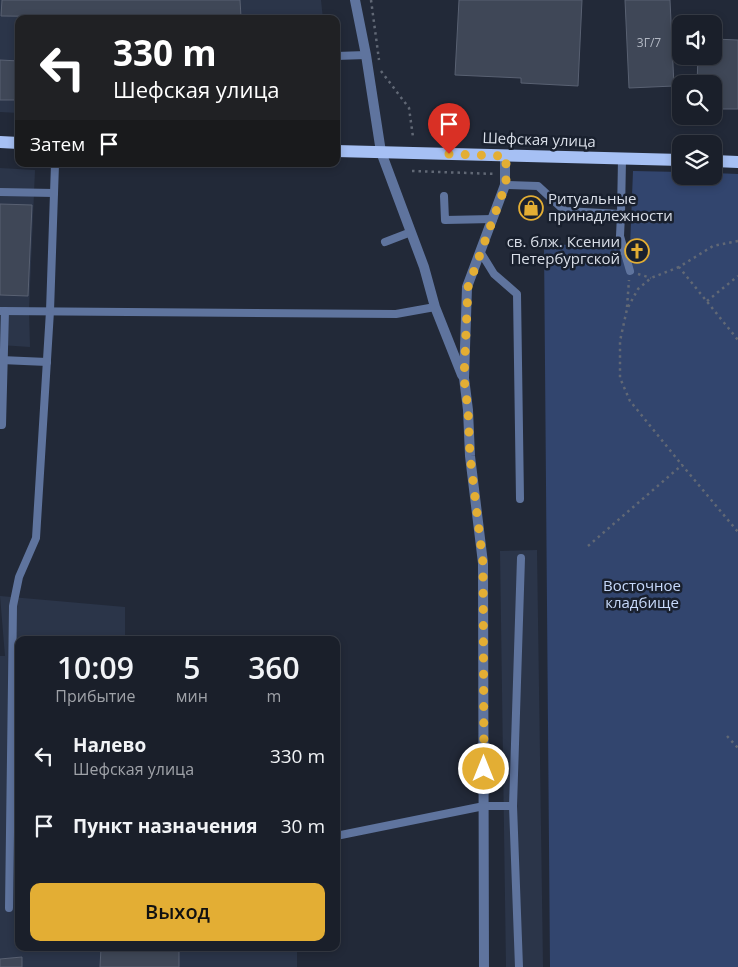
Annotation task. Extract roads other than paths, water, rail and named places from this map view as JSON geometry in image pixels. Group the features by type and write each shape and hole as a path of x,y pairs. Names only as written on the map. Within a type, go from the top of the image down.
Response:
{"main road":[{"path":"0,142 15,143"},
{"name":"Шефская улица","path":"340,150 672,160"},
{"path":"722,161 738,162"}],"street":[{"path":"355,0 366,55 380,152 424,267 435,307 464,378"},
{"path":"484,967 483,563 470,456 468,410 464,378 468,287 493,219 505,179 506,156"}],"lane":[{"path":"340,56 366,55"},
{"path":"622,159 620,236 630,271"},
{"path":"9,908 13,606 19,577 36,538 50,311 55,167"},
{"path":"505,179 538,186 565,211 621,214"},
{"path":"0,192 54,193"},
{"path":"444,196 445,220 493,219"},
{"path":"385,242 411,232"},
{"path":"481,253 494,274 517,294 520,499"},
{"path":"0,425 3,311 396,314 435,307"},
{"path":"2,360 47,362"},
{"path":"519,967 513,806 521,558"},
{"path":"340,835 484,806 513,806"}],"place":[{"name":"Ритуальные принадлежности","path":"531,208"},
{"name":"св. блж. Ксении Петербургской","path":"637,251"}],"park label":[{"name":"Восточное кладбище","path":"642,594"}]}
